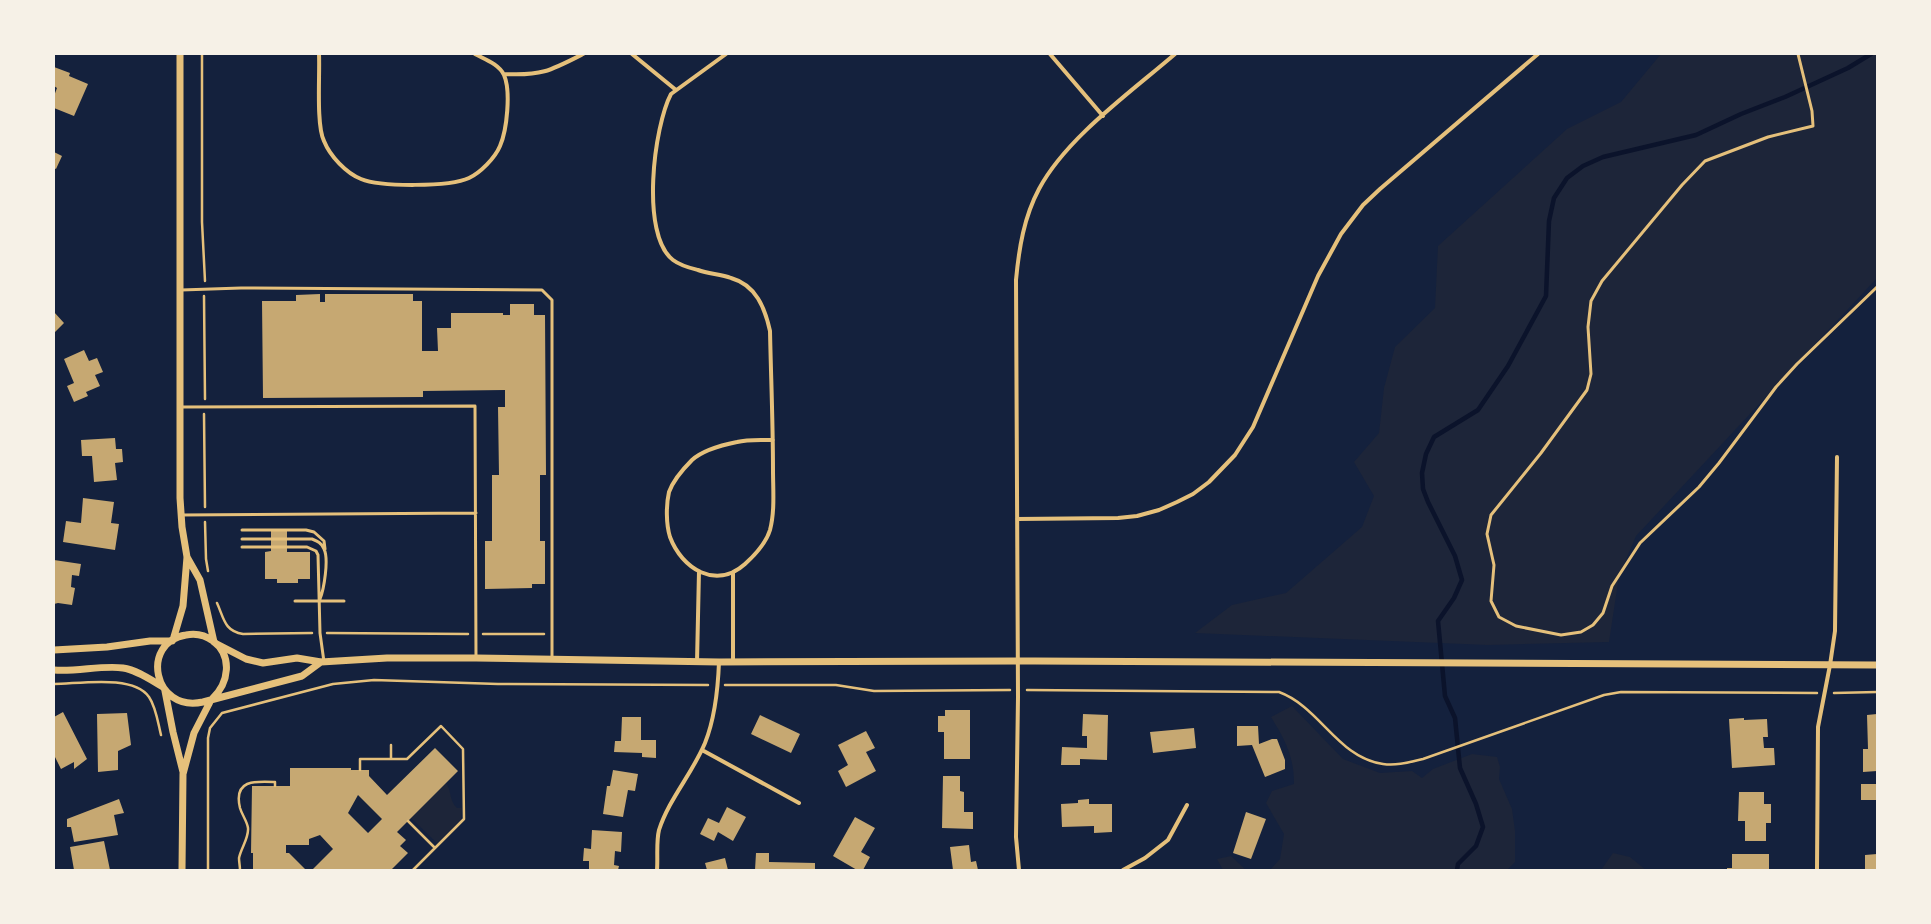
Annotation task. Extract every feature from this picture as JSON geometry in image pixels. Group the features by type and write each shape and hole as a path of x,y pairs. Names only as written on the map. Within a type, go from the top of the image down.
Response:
{"street":[{"path":"180,54 181,515 187,557 183,606 172,641 163,650 158,662 158,675 164,689 172,732 183,774"},
{"path":"320,54 320,127 324,141 338,163 360,179 376,184 448,184 469,178 485,166 499,147 504,131 507,86 504,74 497,66 475,54"},
{"path":"504,74 530,75 552,70 583,54"},
{"path":"632,54 676,90"},
{"path":"726,54 676,90 667,101 653,167 653,188 659,234 663,248 672,259 683,266 732,278 747,285 758,297 766,314 770,331 773,440 773,512 770,532 761,547 749,560 734,572 726,576 717,577 699,571 691,566 670,537 667,506 670,491 681,472 693,459 709,451 738,441 773,440"},
{"path":"1050,54 1104,116"},
{"path":"1019,870 1016,837 1016,280 1021,237 1029,212 1039,189 1052,167 1080,136 1175,54"},
{"path":"1017,520 1118,518 1136,516 1158,510 1177,502 1193,494 1209,482 1236,455 1253,427 1318,276 1330,252 1351,221 1380,189 1538,54"},
{"path":"1817,870 1818,727 1835,631 1836,457"},
{"path":"182,870 183,774 194,733 212,700 218,693 227,674 226,660 215,642 200,580 187,557"},
{"path":"697,662 699,571"},
{"path":"733,662 734,572"},
{"path":"54,650 107,647 150,640 172,641 191,634 203,636 252,662 270,663 297,658 322,662 380,658 476,658 697,662 1017,661 1877,665"},
{"path":"54,670 68,671 123,668 133,670 164,689 175,700 187,704 195,704 302,676 322,662"},
{"path":"657,870 659,832 674,796 702,750 711,724 718,685 719,662"},
{"path":"702,750 799,803"},
{"path":"1123,870 1146,858 1168,840 1187,805"}],"lane":[{"path":"1798,54 1812,111 1813,126 1768,137 1705,161 1682,185 1602,281 1591,301 1588,327 1590,374 1587,390 1541,453 1491,515 1487,534 1494,565 1491,601 1499,617 1516,626 1561,635 1581,632 1593,625 1603,613 1612,586 1640,543 1699,487 1786,375 1877,287"},
{"path":"181,290 204,288 542,290 552,300 552,659"},
{"path":"181,407 475,406 476,658"},
{"path":"181,515 476,513"},
{"path":"242,530 306,530 314,532 324,541 325,586 320,601"},
{"path":"242,539 312,539 320,542 325,549"},
{"path":"242,547 312,548 318,555 322,662"},
{"path":"295,601 344,601"}],"path":[{"path":"202,54 206,559"},
{"path":"216,600 227,626 235,633 243,634 552,634"},
{"path":"208,870 208,738 210,728 222,713 333,684 374,680 498,684 836,685 874,690 1279,692 1289,695 1304,706 1348,749 1365,760 1384,764 1400,764 1423,759 1604,695 1621,692 1813,693"},
{"path":"54,684 121,683 136,687 149,697 161,735"},
{"path":"1840,693 1877,692"},
{"path":"360,770 360,759 407,759 441,726 463,749 464,819 413,870"},
{"path":"391,745 391,759"},
{"path":"240,870 239,858 250,830 239,801 241,792 245,785 252,781 275,782 275,786"},
{"path":"408,821 435,848"}],"shaded area":[{"path":"1661,54 1877,54 1877,278 1636,536 1619,576 1609,642 1488,645 1195,633 1232,605 1286,593 1362,527 1374,496 1354,462 1379,433 1384,388 1395,347 1435,308 1438,246 1567,129 1621,102"},
{"path":"1292,706 1343,759 1380,773 1412,771 1422,778 1433,769 1472,754 1497,757 1500,767 1499,779 1512,809 1515,831 1515,862 1507,870 1270,870 1280,859 1284,834 1266,803 1272,791 1294,784 1294,774 1288,749 1271,717"},
{"path":"446,783 454,805 457,808 462,808 461,819 437,843 411,818"},
{"path":"1613,853 1630,857 1646,870 1601,870"},
{"path":"1231,856 1246,870 1223,870 1217,859"}],"building":[{"path":"54,67 70,73 69,76 88,84 74,116 54,108 54,96 57,88 54,86"},
{"path":"54,152 62,156 56,169 54,168"},
{"path":"320,294 320,302 325,302 325,294 413,294 413,301 422,301 422,351 438,351 437,328 451,328 451,313 503,313 503,315 510,315 510,304 534,304 534,315 545,315 546,475 540,475 540,541 545,541 545,584 532,584 532,588 485,589 485,541 492,541 492,475 499,475 498,407 505,407 505,390 423,391 423,397 263,398 262,301 296,301 296,295"},
{"path":"54,312 64,323 54,333"},
{"path":"84,350 89,361 97,358 103,372 95,375 100,386 86,392 88,396 74,402 67,386 74,383 64,359"},
{"path":"115,438 116,449 122,449 123,462 115,463 117,480 94,482 92,456 82,456 81,440"},
{"path":"83,498 114,502 111,523 119,524 115,550 63,542 66,521 81,523"},
{"path":"271,530 287,530 287,552 310,552 310,579 298,579 298,583 277,583 277,579 265,579 265,552 271,551"},
{"path":"54,560 81,564 79,576 72,575 71,587 75,588 72,605 58,603 54,604"},
{"path":"945,710 970,710 970,759 944,759 944,732 938,732 938,716 945,716"},
{"path":"63,712 87,759 74,769 74,762 61,769 54,755 54,717"},
{"path":"127,713 131,745 118,751 118,770 98,772 97,714"},
{"path":"1083,714 1108,715 1107,760 1080,759 1080,765 1061,765 1062,747 1087,748 1087,736 1082,736"},
{"path":"1877,714 1877,771 1863,772 1863,749 1868,749 1867,715"},
{"path":"760,715 800,734 791,753 751,734"},
{"path":"622,717 641,717 641,740 656,740 656,758 642,757 642,753 614,752 615,741 621,741"},
{"path":"1744,718 1744,720 1767,719 1768,737 1763,737 1764,748 1774,748 1775,765 1732,768 1729,719"},
{"path":"1237,726 1258,726 1259,744 1272,739 1277,739 1285,760 1285,769 1265,777 1252,745 1237,746"},
{"path":"1194,728 1196,748 1153,753 1150,732"},
{"path":"866,731 875,748 866,752 876,771 846,787 838,771 848,765 838,745"},
{"path":"435,748 458,771 397,832 406,840 400,846 408,853 391,870 312,870 333,849 320,835 309,839 309,845 286,845 286,853 289,853 306,870 253,870 253,853 251,853 252,786 290,786 290,768 351,768 351,770 369,770 369,776 387,795","holes":["358,795 382,819 368,833 348,813"]},
{"path":"613,770 638,774 635,791 628,790 623,817 603,814 607,786 610,786"},
{"path":"943,776 960,776 960,791 964,792 964,812 973,812 973,829 942,828"},
{"path":"1861,784 1877,784 1877,800 1861,800"},
{"path":"1739,792 1764,792 1764,804 1771,804 1771,823 1766,823 1766,841 1745,841 1745,821 1738,821"},
{"path":"119,799 124,813 114,815 118,835 74,842 71,827 67,827 67,819"},
{"path":"1089,799 1089,804 1112,804 1112,832 1094,833 1094,826 1062,827 1061,804 1078,803 1078,800"},
{"path":"727,807 746,817 733,841 718,832 714,841 700,834 708,818 719,823"},
{"path":"1246,812 1266,819 1251,859 1233,853"},
{"path":"855,817 875,828 861,852 870,857 863,870 857,870 833,856"},
{"path":"592,830 622,832 621,852 615,851 614,865 619,866 618,870 589,870 589,861 583,861 584,848 591,849"},
{"path":"104,841 110,870 74,870 70,847"},
{"path":"969,845 971,862 976,861 978,870 953,870 950,847"},
{"path":"756,853 769,853 769,862 815,863 815,870 755,870"},
{"path":"1732,854 1769,854 1769,870 1727,870 1727,868 1732,868"},
{"path":"1877,854 1877,870 1865,870 1865,855"},
{"path":"725,858 728,870 707,870 705,863"}],"waterway":[{"path":"1457,870 1458,864 1476,846 1483,827 1476,804 1460,768 1455,718 1445,696 1438,621 1454,598 1462,580 1455,556 1423,489 1422,473 1426,454 1434,437 1478,410 1508,366 1546,296 1549,221 1554,198 1567,178 1583,166 1603,157 1696,135 1848,68 1871,54"}]}
